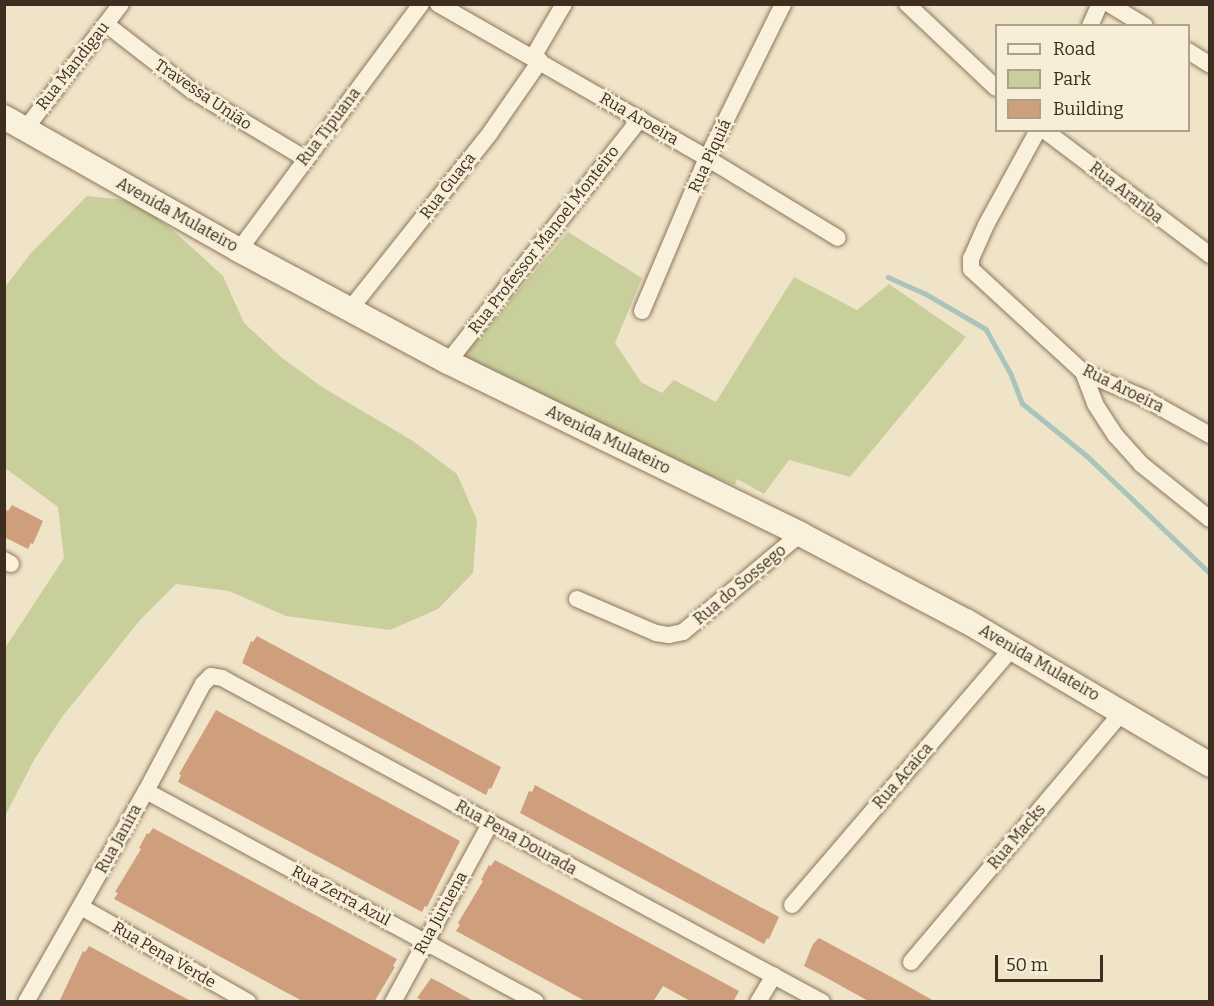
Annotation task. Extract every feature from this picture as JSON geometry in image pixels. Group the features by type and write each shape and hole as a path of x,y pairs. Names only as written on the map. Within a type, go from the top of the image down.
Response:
{"street":[{"name":"Rua Mandigau","path":"26,128 121,4"},
{"name":"Rua Tipuana","path":"238,250 421,4"},
{"name":"Rua Aroeira","path":"438,4 708,158 838,238"},
{"name":"Rua Guaça","path":"351,308 490,133 537,59 564,4"},
{"name":"Rua Piquiá","path":"642,310 708,158 783,4"},
{"path":"907,4 995,86"},
{"path":"1091,24 1100,4"},
{"path":"1109,4 1142,24"},
{"name":"Travessa União","path":"106,24 191,90 306,159"},
{"path":"1190,52 1209,64"},
{"name":"Avenida Mulateiro","path":"4,117 238,250 351,308 448,362 800,534 1013,647 1209,765"},
{"name":"Rua Professor Manoel Monteiro","path":"448,362 640,119"},
{"name":"Rua Aroeira","path":"1037,132 970,258 972,269 1083,372 1144,398 1209,435"},
{"name":"Rua Arariba","path":"1047,132 1209,255"},
{"path":"1083,372 1095,404 1116,436 1141,464 1209,519"},
{"name":"Rua do Sossego","path":"577,599 656,633 669,635 683,632 800,534"},
{"name":"Rua Acaica","path":"792,905 1013,647"},
{"name":"Rua Janira","path":"26,1002 146,791 203,684 211,676"},
{"name":"Rua Pena Dourada","path":"211,676 222,678 822,1002"},
{"name":"Rua Macks","path":"911,962 1122,712"},
{"name":"Rua Zerra Azul","path":"146,791 536,1002"},
{"name":"Rua Juruena","path":"393,1002 490,824"},
{"name":"Rua Pena Verde","path":"81,907 248,1002"},
{"path":"758,1002 774,975"}],"green space":[{"path":"87,196 135,201 175,232 223,276 244,323 281,357 322,387 413,441 457,474 477,520 473,573 438,609 390,630 286,616 229,591 176,584 140,620 62,717 34,760 5,816 5,648 64,558 58,507 5,468 5,287 31,253"},
{"path":"568,232 642,278 615,343 641,382 662,393 674,380 716,402 794,277 857,310 889,284 966,337 850,477 789,460 764,494 737,479 735,485 708,475 703,481 462,358"}],"building":[{"path":"12,505 43,521 33,544 31,543 28,549 4,537 4,509 8,511"},
{"path":"257,636 501,767 491,789 489,788 486,795 242,663 251,641 253,642"},
{"path":"216,710 460,841 427,907 425,906 422,912 178,782 181,775 179,774"},
{"path":"535,785 779,917 769,939 767,938 764,944 520,813 529,791 532,792"},
{"path":"153,828 397,959 393,966 395,967 374,1002 304,1002 114,899 118,893 115,892 141,849 139,848 147,833 149,834"},
{"path":"495,860 739,991 733,1002 692,1002 663,986 653,1002 587,1002 456,931 489,865 491,866"},
{"path":"819,938 936,1002 870,1002 804,966 813,944"},
{"path":"89,946 193,1002 59,1002 83,951 85,952"},
{"path":"431,978 475,1002 425,1002 417,998"}],"waterway":[{"path":"888,277 926,294 986,329 1011,374 1022,403 1086,455 1210,573"}]}
